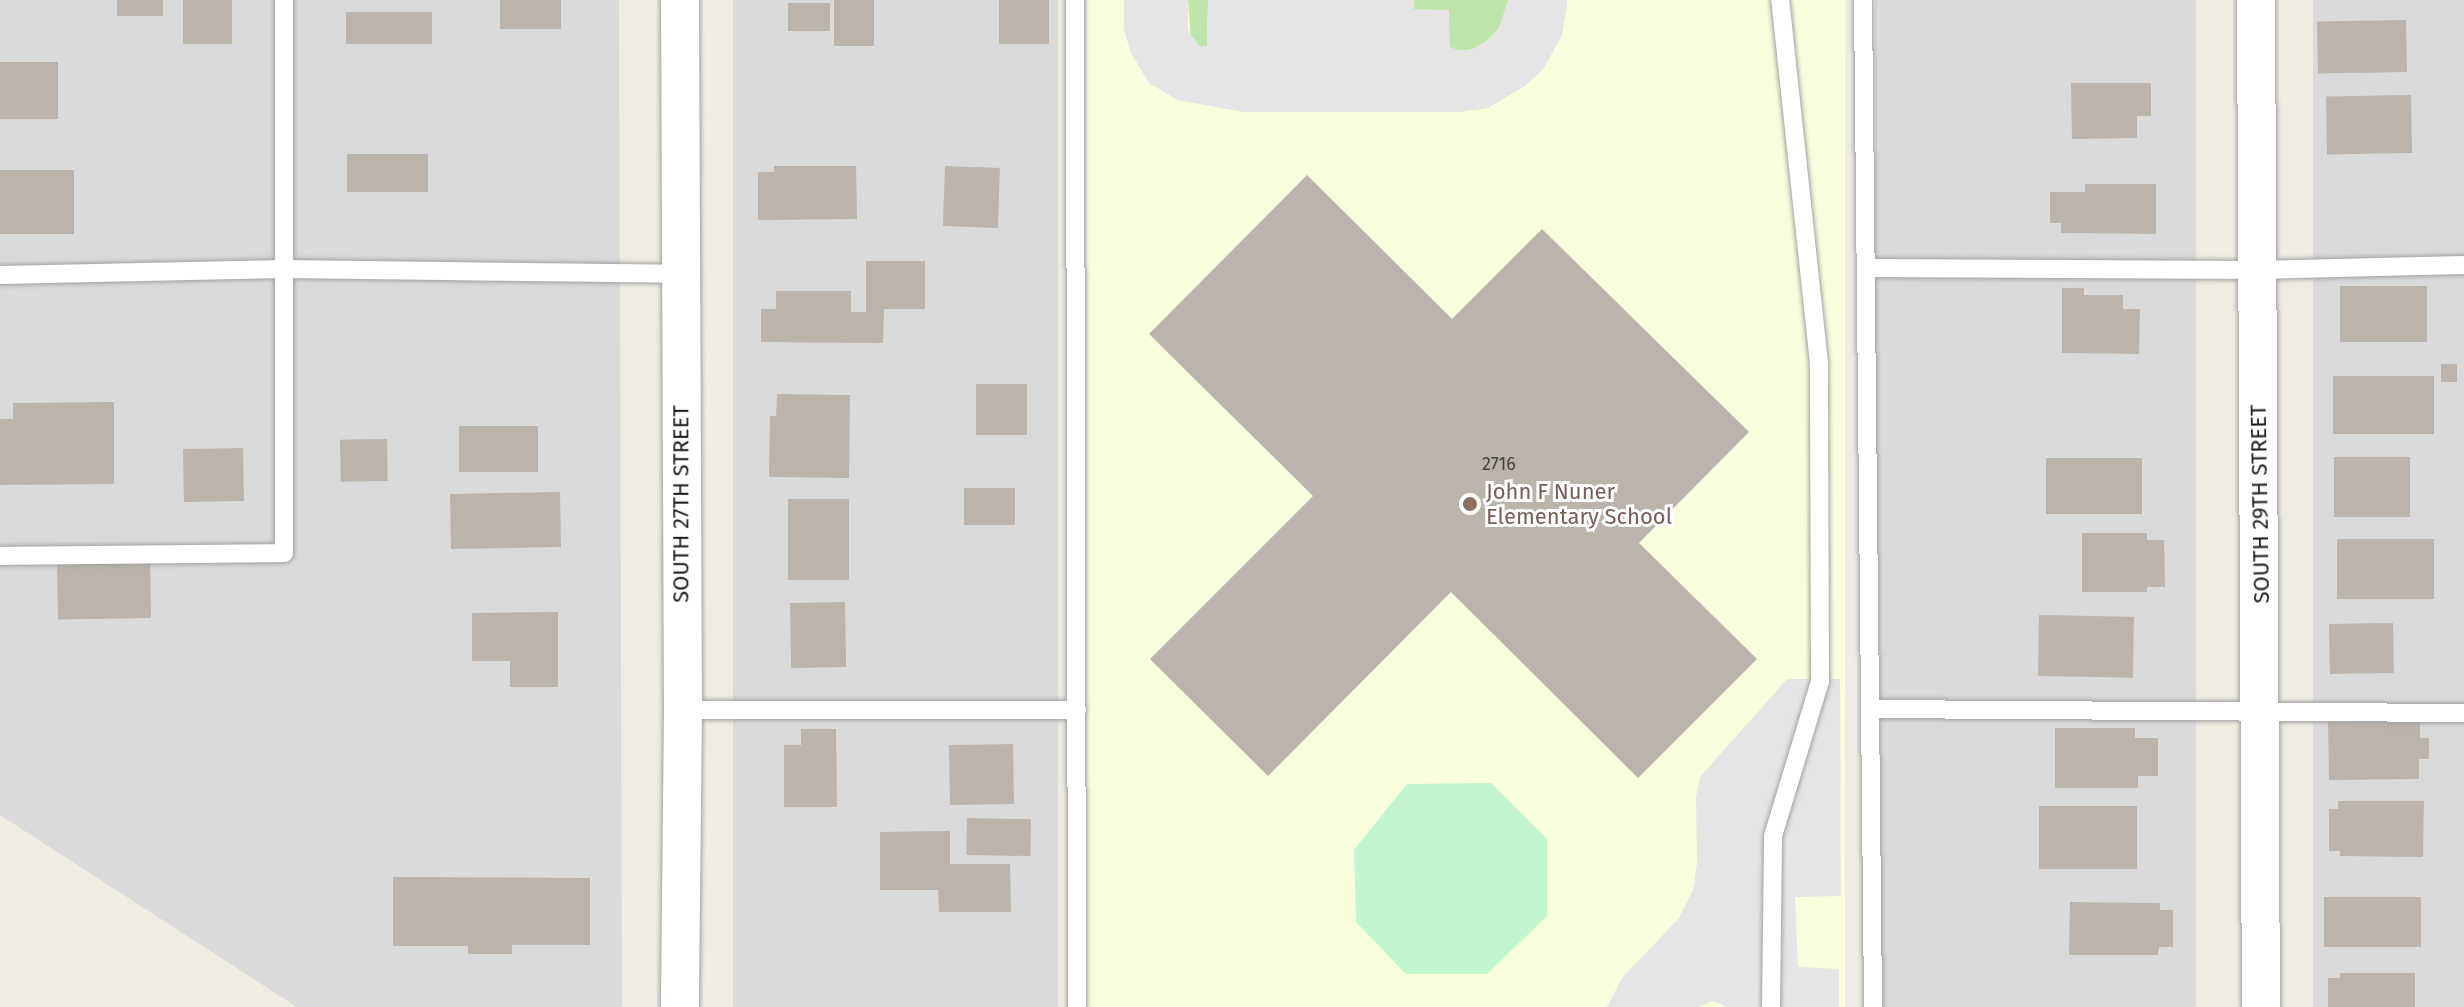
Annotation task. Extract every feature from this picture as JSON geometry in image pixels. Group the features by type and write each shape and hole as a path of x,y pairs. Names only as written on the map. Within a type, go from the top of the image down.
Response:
{"street":[{"name":"SOUTH 27TH STREET","path":"680,0 683,710 680,1007"},
{"name":"SOUTH 29TH STREET","path":"2256,0 2262,711 2261,1007"}],"lane":[{"path":"0,556 284,553 284,0"},
{"path":"1075,0 1077,1007"},
{"path":"1771,1007 1773,836 1820,681 1819,363 1780,0"},
{"path":"1863,0 1873,1007"},
{"path":"1866,268 2257,270 2464,265"},
{"path":"0,275 284,269 680,274"},
{"path":"1871,709 2464,713"},
{"path":"683,710 1077,710"}],"shaded area":[{"path":"0,0 619,0 622,1007 297,1007 0,815"},
{"path":"733,0 1058,0 1058,1007 733,1007"},
{"name":"John F Nuner Elementary School","path":"1087,0 1845,0 1845,1007 1087,1007"},
{"path":"1124,0 1188,0 1188,30 1200,47 1207,46 1208,0 1413,0 1414,9 1449,10 1450,47 1459,51 1473,49 1487,41 1499,28 1508,0 1567,0 1567,5 1562,35 1544,68 1525,86 1488,108 1459,112 1243,112 1178,100 1149,83 1131,53 1124,30"},
{"path":"1875,0 2196,0 2196,1007 1875,1007"},
{"path":"2313,0 2464,0 2464,1007 2313,1007"},
{"path":"1787,679 1840,679 1841,896 1795,897 1798,967 1839,969 1839,1007 1728,1007 1713,1001 1698,1007 1607,1007 1622,978 1679,918 1693,890 1697,863 1696,797 1700,777"}],"green space":[{"path":"1188,0 1208,0 1207,47 1200,47 1191,38"},
{"path":"1413,0 1508,0 1499,28 1487,41 1473,49 1458,51 1450,47 1414,9"},
{"path":"1491,783 1547,839 1547,916 1487,974 1406,974 1356,922 1354,850 1407,784"}],"building":[{"path":"117,0 163,0 163,16 117,16"},
{"path":"183,0 232,0 232,44 183,44"},
{"path":"500,0 561,0 561,29 500,29"},
{"path":"834,0 874,0 874,46 834,46"},
{"path":"999,0 1049,0 1049,44 999,44"},
{"path":"788,3 830,3 830,31 788,31"},
{"path":"346,12 432,12 432,44 346,44"},
{"path":"2406,20 2407,72 2318,74 2317,22"},
{"path":"0,62 58,62 58,119 0,119"},
{"path":"2071,83 2151,83 2151,116 2137,116 2137,138 2072,139"},
{"path":"2411,95 2412,153 2327,154 2326,96"},
{"path":"347,154 428,154 428,192 347,192"},
{"path":"774,166 856,166 857,219 758,220 758,172 774,172"},
{"path":"945,166 1000,168 998,228 943,226"},
{"path":"0,170 74,170 74,234 0,234"},
{"path":"1307,175 1452,319 1542,229 1749,432 1639,543 1757,659 1638,778 1451,592 1268,776 1150,659 1313,496 1149,334"},
{"path":"2085,184 2156,184 2156,234 2061,233 2061,223 2050,223 2050,192 2085,192"},
{"path":"866,261 925,261 925,309 884,309 883,343 761,342 761,309 776,309 776,291 851,291 851,312 866,312"},
{"path":"2340,286 2427,286 2427,342 2340,342"},
{"path":"2062,288 2084,288 2084,295 2123,295 2123,309 2140,309 2139,354 2062,353"},
{"path":"2441,364 2457,364 2457,382 2441,382"},
{"path":"2333,376 2434,376 2434,434 2333,434"},
{"path":"976,384 1027,384 1027,435 976,435"},
{"path":"777,394 850,395 849,478 769,477 770,416 776,416"},
{"path":"114,402 114,484 0,485 0,419 13,419 13,403"},
{"path":"459,426 538,426 538,472 459,472"},
{"path":"387,439 388,481 341,482 340,440"},
{"path":"243,448 244,501 184,502 183,449"},
{"path":"2334,457 2410,457 2410,517 2334,517"},
{"path":"2046,458 2142,458 2142,514 2046,514"},
{"path":"964,488 1015,488 1015,525 964,525"},
{"path":"560,492 561,547 451,549 450,494"},
{"path":"788,499 849,499 849,580 788,580"},
{"path":"2082,533 2147,533 2147,540 2164,540 2165,587 2147,587 2147,592 2082,592"},
{"path":"2337,539 2434,539 2434,599 2337,599"},
{"path":"150,561 151,618 58,620 57,563"},
{"path":"845,602 846,667 791,668 790,603"},
{"path":"558,612 558,687 510,687 510,661 472,661 472,613"},
{"path":"2039,615 2134,617 2133,678 2038,676"},
{"path":"2393,623 2394,673 2330,674 2329,624"},
{"path":"2420,720 2420,738 2429,738 2429,759 2419,759 2419,779 2329,780 2328,722"},
{"path":"2055,728 2135,728 2135,738 2158,738 2158,776 2138,776 2138,788 2055,788"},
{"path":"801,729 836,729 837,807 784,807 784,745 801,745"},
{"path":"1013,744 1014,804 950,805 949,745"},
{"path":"2338,801 2424,801 2423,857 2340,856 2340,851 2329,851 2329,809 2338,809"},
{"path":"2039,806 2137,806 2137,869 2039,869"},
{"path":"967,818 1031,819 1030,856 966,855"},
{"path":"950,831 950,864 1010,864 1011,912 939,912 938,890 880,890 880,832"},
{"path":"393,877 590,878 590,945 512,945 512,954 468,954 468,946 393,946"},
{"path":"2324,897 2421,897 2421,947 2324,947"},
{"path":"2070,902 2160,903 2160,910 2173,910 2173,947 2159,947 2158,955 2069,955"},
{"path":"2340,973 2415,973 2415,1007 2328,1007 2328,978 2340,978"}],"place":[{"name":"John F Nuner Elementary School","path":"1470,504"}]}
